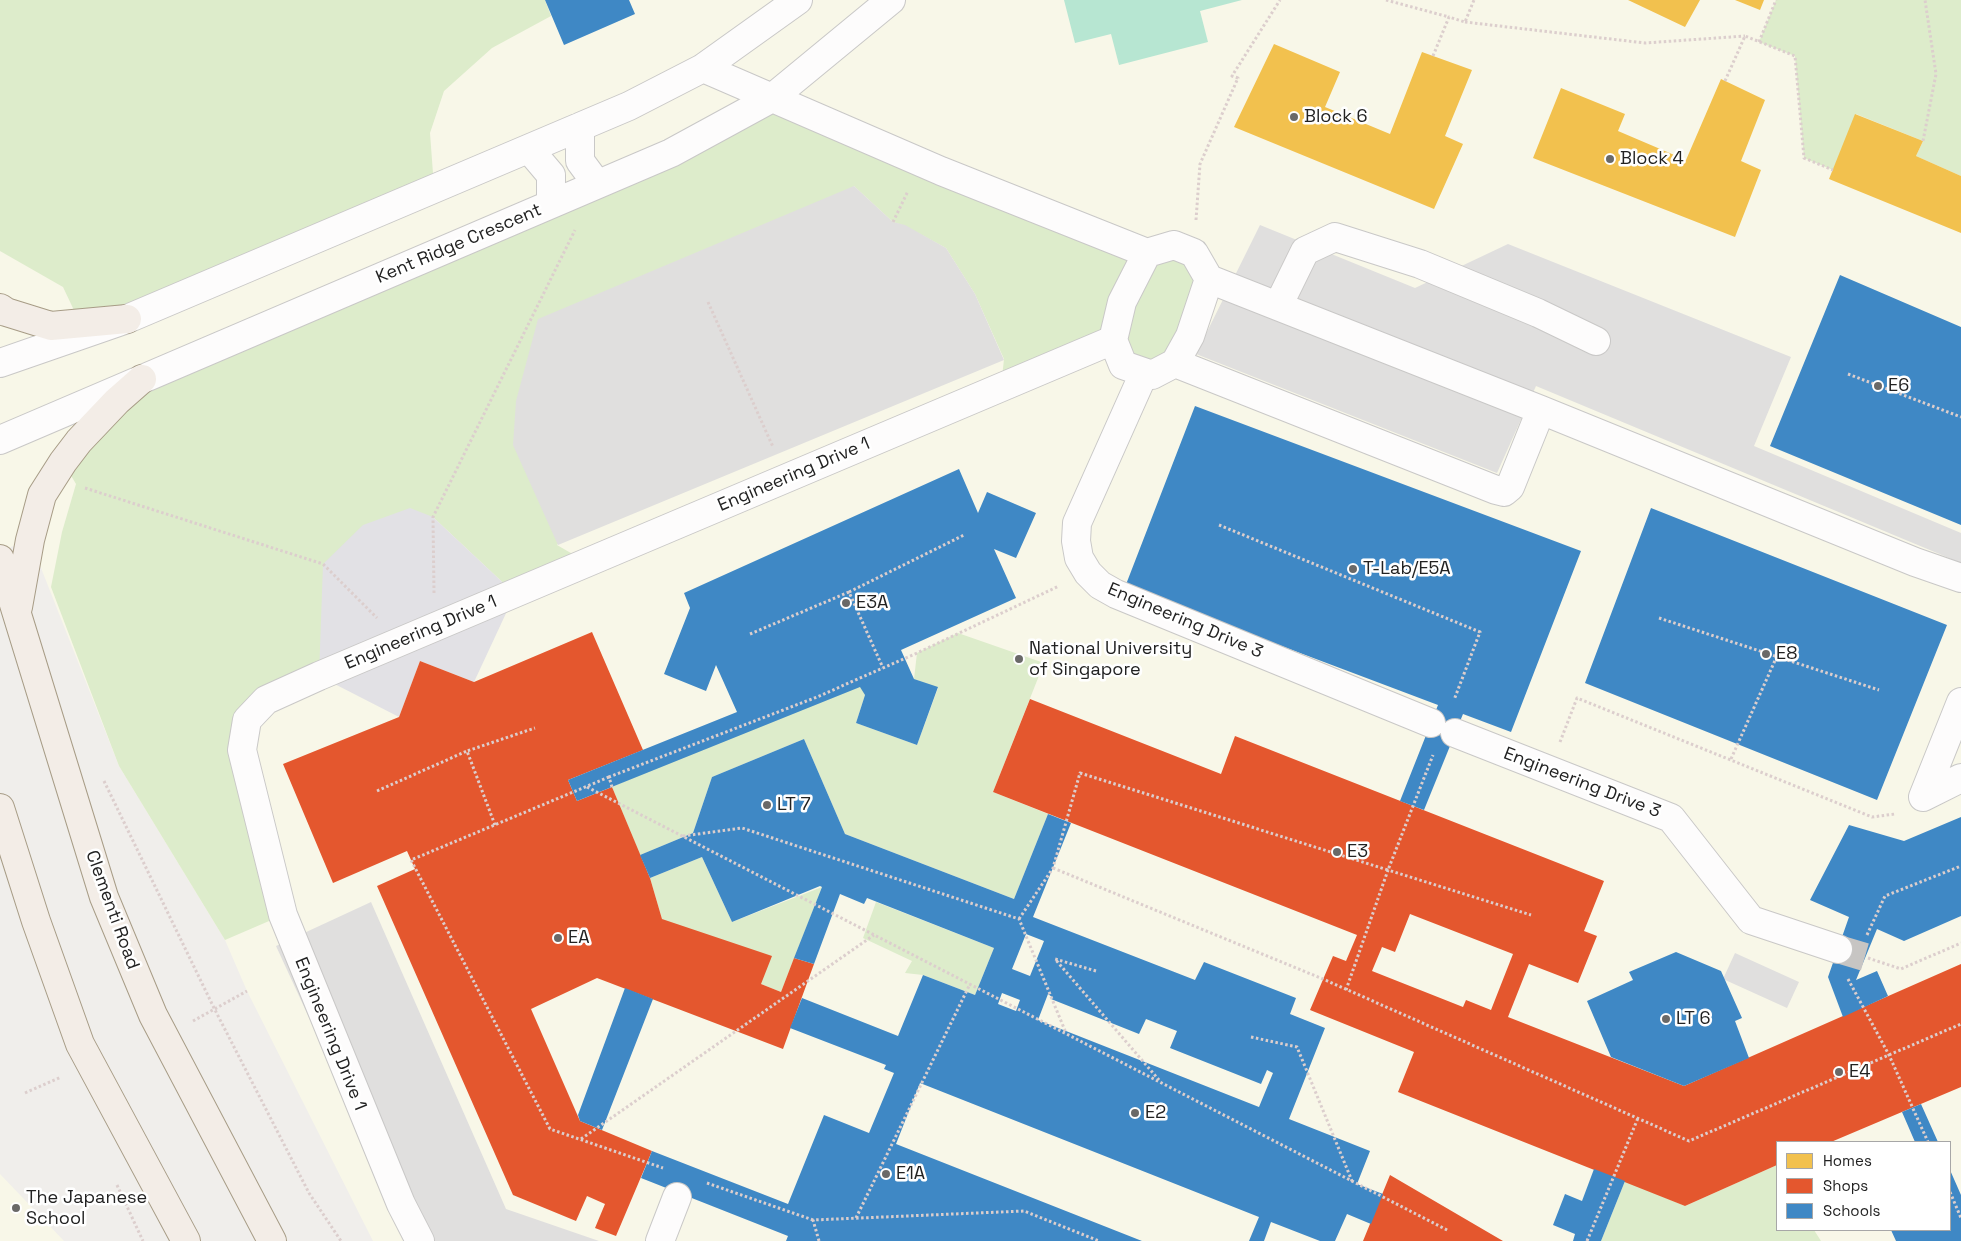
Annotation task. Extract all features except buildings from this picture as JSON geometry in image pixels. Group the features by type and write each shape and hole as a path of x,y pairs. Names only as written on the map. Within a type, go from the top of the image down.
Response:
{"main road":[{"path":"0,308 6,312 51,326 127,319"},
{"path":"17,611 30,540 42,496 63,462 79,441 116,402 142,379"},
{"name":"Clementi Road","path":"0,559 104,897 153,1015 272,1241"},
{"path":"0,808 36,921 80,1044 186,1241"}],"street":[{"path":"0,363 127,319 630,106 703,68 798,0"},
{"name":"Kent Ridge Crescent","path":"0,440 671,153 772,98 891,0"},
{"path":"703,68 941,171 1147,253 1174,245 1194,253 1209,279 1906,558 1961,578"},
{"path":"580,127 580,161 597,184"},
{"path":"529,148 551,175 551,204"},
{"path":"1278,306 1305,251 1335,238 1420,264 1538,313 1596,341"},
{"path":"1147,253 1122,302 1113,340 1122,365 1152,375 1175,363 1190,336 1209,279"},
{"name":"Engineering Drive 1","path":"420,1241 393,1186 283,915 242,750 247,720 266,700 1113,340"},
{"path":"1175,363 1504,492 1510,487 1540,410"},
{"name":"Engineering Drive 3","path":"1144,373 1076,523 1076,541 1079,558 1088,573 1100,585 1116,594 1443,728 1671,818 1751,920 1838,948"},
{"path":"1923,797 1961,702"},
{"path":"1923,797 1961,778"},
{"path":"660,1241 677,1197"}],"path":[{"path":"1194,253 1200,164 1238,78 1232,76 1280,0"},
{"path":"1386,0 1465,22 1645,43 1745,36 1795,56 1804,158 1833,170"},
{"path":"1465,22 1474,0"},
{"path":"1759,42 1776,0"},
{"path":"1923,141 1936,74 1926,0"},
{"path":"1433,56 1449,18"},
{"path":"1725,81 1745,36"},
{"path":"434,628 433,517 597,184"},
{"path":"708,302 773,447"},
{"path":"1848,374 1961,417"},
{"path":"82,487 323,564 401,643"},
{"path":"1219,525 1480,632 1452,706"},
{"path":"750,634 849,592 964,535"},
{"path":"664,1169 550,1129 411,860 609,777 817,697 1088,573"},
{"path":"849,592 883,668"},
{"path":"1660,618 1879,690"},
{"path":"1731,759 1777,656"},
{"path":"1549,771 1577,698 1872,817 1891,816 1909,809 1923,797"},
{"path":"377,792 467,751 535,728"},
{"path":"467,751 495,825"},
{"path":"1346,990 1388,870 1434,752"},
{"path":"1019,919 1053,868 1080,773 1531,915"},
{"path":"102,776 214,1008 309,1193 341,1241"},
{"path":"609,777 612,787"},
{"path":"587,787 1449,1231"},
{"path":"683,836 742,828 1019,919 1066,1033"},
{"path":"1864,941 1885,896 1961,866"},
{"path":"1053,868 1346,990 1689,1142 1961,1024"},
{"path":"580,1140 874,935"},
{"path":"1865,957 1901,969 1961,943"},
{"path":"1096,971 1055,959 1162,1083"},
{"path":"1847,977 1889,1055 1928,1141"},
{"path":"856,1218 970,984"},
{"path":"166,1040 200,1016 247,991"},
{"path":"1251,1037 1298,1047 1352,1182"},
{"path":"25,1093 92,1064"},
{"path":"1587,1241 1638,1118"},
{"path":"701,1181 813,1220 1024,1211 1099,1241"},
{"path":"1951,1194 1961,1218"},
{"path":"813,1220 819,1241"}],"shaded area":[{"name":"National University of Singapore","path":"0,0 1961,0 1961,1241 373,1241 247,991 225,940 119,766 30,540 0,551"},
{"path":"854,186 893,222 905,225 946,248 975,294 1004,360 558,545 513,445 516,401 538,319"},
{"path":"1260,225 1415,288 1508,244 1791,357 1754,446 1961,533 1961,563 1536,386 1497,473 1196,354"},
{"path":"410,508 433,517 515,594 474,682 420,661 399,717 319,676 323,564 363,525"},
{"path":"371,902 506,1209 599,1241 412,1241 276,946"},
{"path":"1735,953 1799,982 1787,1008 1723,979"},
{"name":"The Japanese School","path":"0,1174 64,1241 0,1241"}],"green space":[{"path":"0,0 545,0 551,16 492,48 444,91 430,133 434,187 80,323 63,287 0,251"},
{"path":"1064,0 1242,0 1200,11 1208,42 1119,65 1111,34 1075,43"},
{"path":"1776,0 1961,0 1961,176 1916,156 1923,141 1856,114 1833,170 1804,158 1795,56 1759,42"},
{"path":"772,98 1147,253 1174,245 1209,279 1152,375 1113,340 1001,387 1004,359 975,294 946,248 905,226 893,222 854,186 557,545 588,563 515,594 433,517 319,676 247,720 283,915 225,940 119,766 51,587 62,532 76,484 63,462 117,401"},
{"path":"958,633 1044,663 993,792 1048,814 1014,899 845,834 804,739 712,777 693,833 640,855 612,787 858,679 865,695 856,723 917,745 938,688 914,679 917,653"},
{"path":"702,857 732,922 822,887 781,992 761,984 662,919 650,878"},
{"path":"876,902 994,948 975,995 923,975 905,973 912,961 863,938"},
{"path":"1776,1165 1776,1231 1815,1231 1821,1241 1601,1241 1625,1181 1685,1206"}],"tunnel":[{"path":"1838,949 1865,957"}],"place":[{"name":"Block 6","path":"1294,117"},
{"name":"Block 4","path":"1610,159"},
{"name":"E6","path":"1878,386"},
{"name":"T-Lab/E5A","path":"1353,569"},
{"name":"E3A","path":"846,603"},
{"name":"E8","path":"1766,654"},
{"name":"National University of Singapore","path":"1019,659"},
{"name":"LT 7","path":"767,805"},
{"name":"E3","path":"1337,852"},
{"name":"EA","path":"558,938"},
{"name":"LT 6","path":"1666,1019"},
{"name":"E4","path":"1839,1072"},
{"name":"E2","path":"1135,1113"},
{"name":"E1A","path":"886,1174"},
{"name":"The Japanese School","path":"16,1208"}]}
